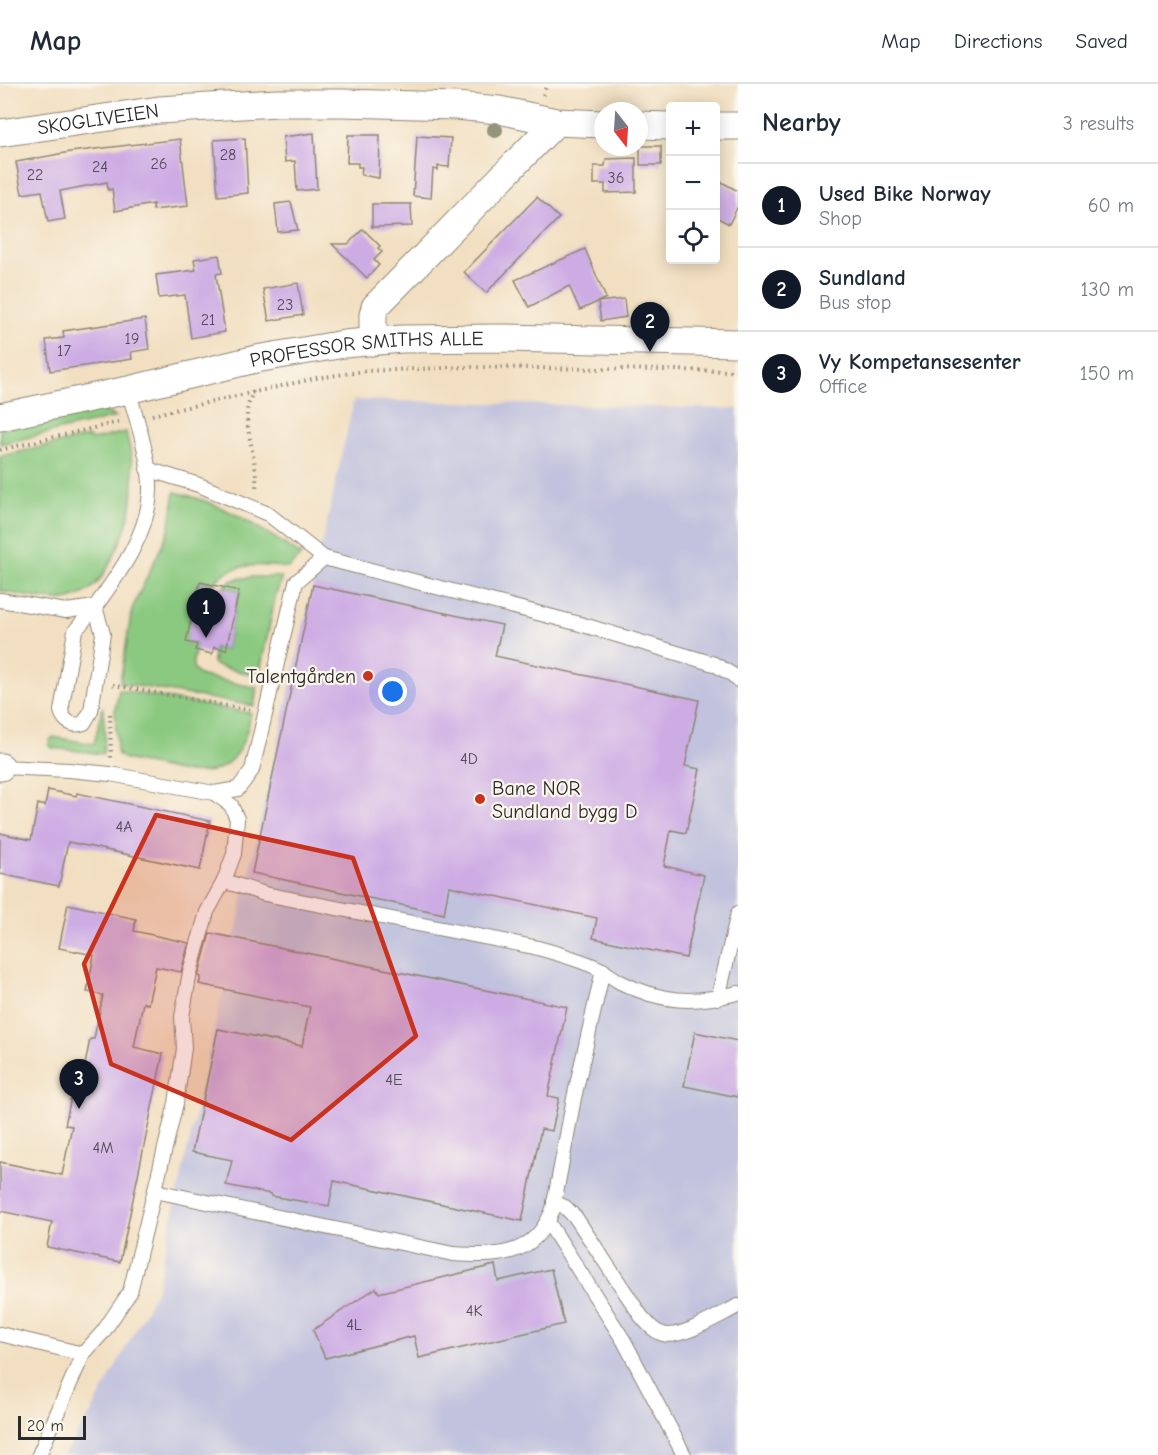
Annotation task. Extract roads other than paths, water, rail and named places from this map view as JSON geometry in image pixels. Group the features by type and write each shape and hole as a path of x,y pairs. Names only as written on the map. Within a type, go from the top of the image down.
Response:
{"street":[{"name":"SKOGLIVEIEN","path":"0,133 159,110 210,95 342,103 456,106 499,110 556,122 594,124"},
{"path":"373,342 373,311 377,304 556,122"},
{"path":"648,125 666,126"},
{"path":"720,126 738,126"},
{"name":"PROFESSOR SMITHS ALLE","path":"0,417 128,390 256,359 313,348 402,339 503,338 738,343"}],"lane":[{"path":"96,608 103,634 91,711 84,723 74,725 65,720 62,711 75,631 96,608 115,579 143,524 150,490 128,390"},
{"path":"147,469 199,485 268,514 324,558 580,624 714,664 738,680"},
{"path":"214,794 238,789 252,770 297,582 324,558"},
{"path":"0,600 66,611 96,608"},
{"path":"0,767 110,774 214,794 231,805 237,819 234,854 224,881 207,912 190,972 182,1017 184,1047 176,1103 130,1292 103,1332 83,1354 39,1455"},
{"path":"224,881 265,894 534,947 603,970 619,981 668,999 696,1002 738,993"},
{"path":"718,998 738,913"},
{"path":"156,1191 453,1254 482,1256 507,1253 524,1247 548,1222 554,1202 574,1098 603,970"},
{"path":"554,1202 576,1218 652,1329 665,1335 681,1334 738,1306"},
{"path":"548,1222 624,1341 684,1455"},
{"path":"0,1334 83,1354"}],"place":[{"name":"Sundland","path":"650,352"},
{"name":"Used Bike Norway","path":"206,638"},
{"name":"Talentgården","path":"368,676"},
{"name":"Bane NOR Sundland bygg D","path":"480,799"},
{"name":"Vy Kompetansesenter","path":"79,1109"}]}
